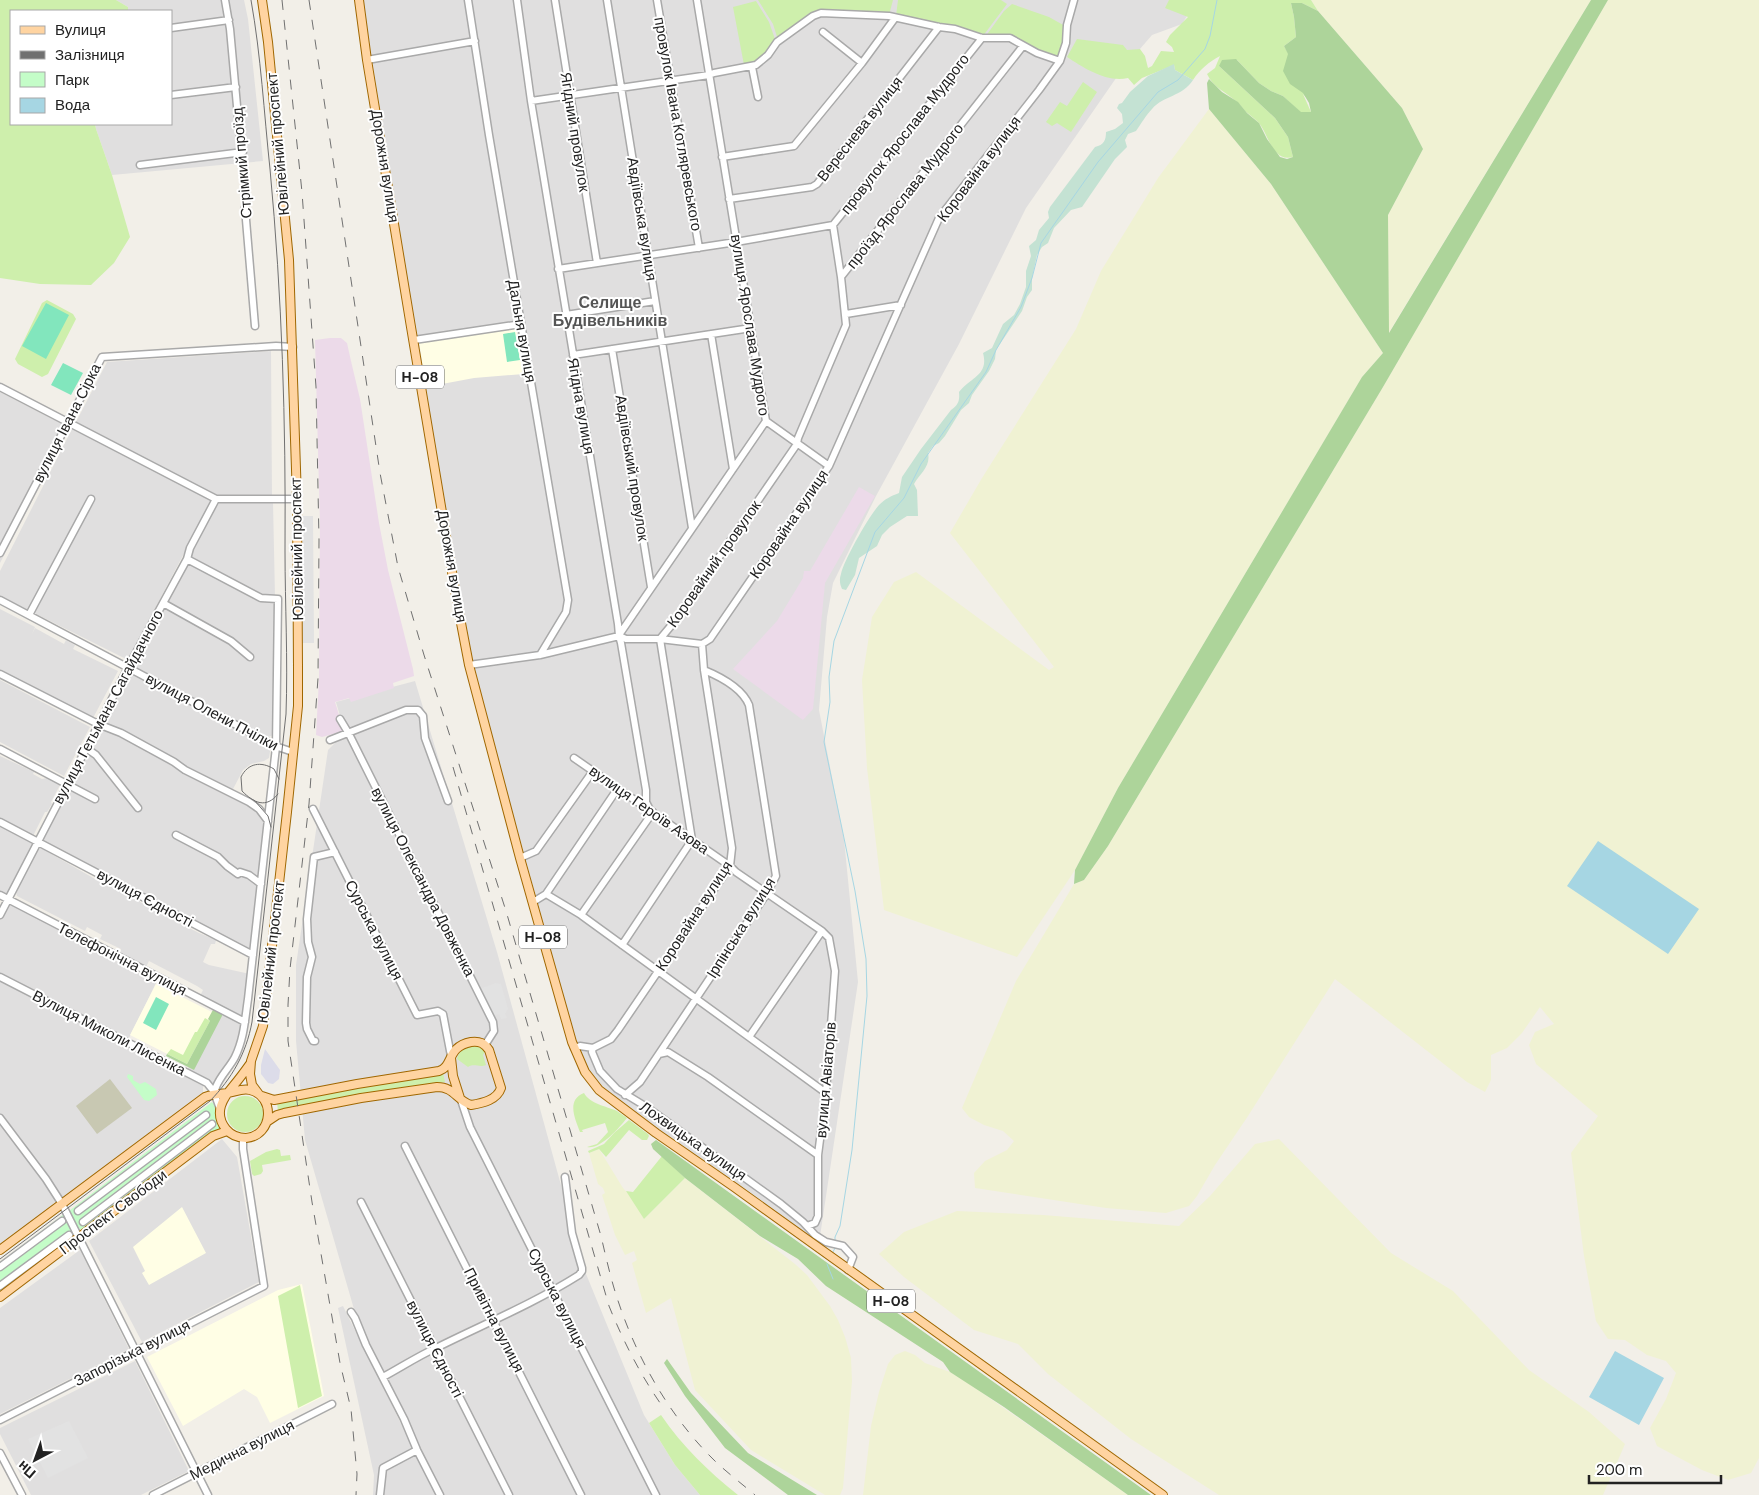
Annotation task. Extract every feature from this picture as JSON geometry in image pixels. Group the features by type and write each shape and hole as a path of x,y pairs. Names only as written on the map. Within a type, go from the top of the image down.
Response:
{"main road":[{"name":"Ювілейний проспект","path":"260,1095 251,1080 250,1074 263,1026 298,706 297,499 293,347 284,204 262,0"},
{"name":"Дорожня вулиця","path":"359,0 367,60 457,602 470,665 520,858 574,1048 592,1082 599,1090 848,1270"},
{"path":"268,1121 284,1113 360,1098 437,1087 447,1087 461,1100 471,1105 495,1098 499,1094 501,1088 489,1050 485,1045 476,1041 457,1047 443,1070"},
{"path":"451,1056 453,1076 461,1100"},
{"path":"252,1061 221,1103 221,1118 227,1130 234,1136 243,1138 256,1135 265,1127 268,1121 268,1108 260,1095"},
{"path":"0,1250 196,1102 215,1093 250,1090 274,1100 443,1070 449,1071 453,1076"},
{"path":"221,1111 227,1097 234,1092 242,1090"},
{"name":"Проспект Свободи","path":"0,1297 213,1136 227,1130"},
{"name":"Н-08","path":"848,1270 1163,1495"}],"street":[{"name":"Стрімкий проїзд","path":"225,0 229,20 238,124 243,152 247,199 245,208 255,326"},
{"name":"Дальня вулиця","path":"468,0 568,600 566,612 540,655"},
{"name":"Ягідна вулиця","path":"517,0 531,101 618,624 618,636 621,643 638,741 646,790 646,802 651,811"},
{"name":"Ягідний провулок","path":"555,0 597,263"},
{"name":"Авдіївська вулиця","path":"607,0 692,528"},
{"name":"провулок Івана Котляревського","path":"657,0 699,248"},
{"name":"вулиця Ярослава Мудрого","path":"618,636 766,421 697,0"},
{"name":"Коровайна вулиця","path":"593,1048 611,1039 618,1030 730,866 732,848 704,670 702,644 710,639 829,466 939,218 1060,61 1066,43 1067,25 1074,0"},
{"path":"531,101 752,67 768,55 777,42 821,13 889,16 968,32 982,38 1010,38 1023,46 1060,61"},
{"path":"722,157 794,146 896,18"},
{"path":"172,28 229,20"},
{"name":"Вереснева вулиця","path":"729,199 812,187 816,184 940,27"},
{"path":"823,32 862,63"},
{"name":"провулок Ярослава Мудрого","path":"558,269 699,248 833,225 982,38"},
{"path":"367,60 475,41"},
{"name":"проїзд Ярослава Мудрого","path":"797,444 846,325 841,277 1023,46"},
{"path":"752,67 758,97"},
{"path":"172,94 236,87"},
{"path":"140,165 243,152"},
{"path":"833,225 841,277"},
{"path":"566,315 655,301"},
{"path":"846,314 901,304"},
{"path":"414,340 521,324"},
{"path":"573,355 750,328"},
{"path":"711,334 733,469"},
{"name":"вулиця Івана Сірка","path":"0,553 102,357 276,346 293,347"},
{"name":"Авдіївський провулок","path":"612,349 651,587"},
{"path":"0,387 216,498 297,499"},
{"path":"766,421 829,466"},
{"name":"Коровайний провулок","path":"692,840 660,639 675,621 797,444"},
{"name":"вулиця Гетьмана Сагайдачного","path":"0,914 128,667 187,559 190,548 216,498"},
{"path":"29,615 91,499"},
{"path":"187,559 261,598 278,598 276,746 268,821 245,1022 240,1045 232,1063 216,1086 215,1093 221,1111"},
{"name":"вулиця Олени Пчілки","path":"0,600 276,746 293,752"},
{"path":"163,603 231,641 250,657"},
{"path":"470,665 540,655 618,636 626,640 660,639 702,644"},
{"name":"Ірпінська вулиця","path":"625,1095 640,1082 775,880 776,871 749,705 737,689 716,675 704,670"},
{"path":"0,674 98,724 121,733 185,770 249,802 259,809 268,821"},
{"path":"330,740 406,710 418,710 423,716 425,738 448,802"},
{"name":"вулиця Олександра Довженка","path":"340,719 493,1022 492,1036 485,1045"},
{"path":"86,748 96,755 138,808"},
{"path":"0,749 95,798"},
{"name":"вулиця Героїв Азова","path":"574,758 822,931"},
{"path":"520,858 536,851 593,771"},
{"path":"533,902 546,894 618,788"},
{"name":"Сурська вулиця","path":"313,809 417,1015 438,1011 443,1014 451,1056"},
{"path":"580,914 651,811"},
{"name":"вулиця Єдності","path":"0,822 252,955"},
{"path":"176,835 218,857 238,874 240,872 249,875 261,884"},
{"path":"622,945 692,840"},
{"path":"315,1040 313,1041 307,1029 306,1022 307,977 312,957 308,942 307,919 314,857 335,852"},
{"path":"546,894 580,914 826,1093"},
{"name":"Телефонічна вулиця","path":"0,895 245,1022"},
{"path":"748,1037 822,931"},
{"name":"вулиця Авіаторів","path":"807,1226 815,1223 818,1216 818,1155 826,1093 835,970 828,938 822,931"},
{"name":"Вулиця Миколи Лисенка","path":"0,977 207,1084 215,1093"},
{"path":"666,1044 668,1052 708,1077 818,1155"},
{"path":"574,1048 580,1046 593,1048"},
{"name":"Лохвицька вулиця","path":"593,1048 592,1052 600,1071 608,1081 625,1095 645,1106 781,1204 815,1235 826,1242 843,1246 853,1257 848,1270"},
{"path":"659,1054 668,1052"},
{"name":"Сурська вулиця","path":"461,1100 470,1127 656,1495"},
{"path":"78,1211 206,1116"},
{"path":"0,1118 46,1179 62,1204 208,1495"},
{"path":"83,1222 212,1124"},
{"name":"Запорізька вулиця","path":"0,1420 264,1286 243,1149 243,1138"},
{"name":"Привітна вулиця","path":"405,1146 495,1321 581,1495"},
{"path":"382,1378 435,1348 495,1321 553,1291 579,1275 582,1268 572,1233 565,1177"},
{"name":"вулиця Єдності","path":"361,1202 508,1495"},
{"path":"0,1267 62,1221"},
{"path":"0,1286 69,1235"},
{"path":"351,1312 440,1495"},
{"name":"Медична вулиця","path":"153,1495 332,1404"},
{"path":"380,1495 383,1468 417,1450"},
{"path":"0,1453 22,1495"}],"shaded area":[{"path":"116,0 244,0 248,19 263,161 112,175 95,125 172,125 172,10 128,10 128,7"},
{"path":"363,0 1197,0 1182,24 1152,35 1121,71 1026,208 959,344 876,496 833,583 827,617 819,710 844,839 858,982 819,1243 602,1090 590,1074 577,1045 474,673 438,473 402,255"},
{"path":"1311,0 1591,0 1388,334 1388,215 1423,149 1402,108 1318,11"},
{"path":"1608,0 1759,0 1759,1458 1751,1473 1728,1480 1702,1470 1657,1446 1650,1428 1666,1399 1676,1373 1666,1361 1647,1355 1625,1340 1608,1339 1596,1321 1584,1256 1571,1153 1598,1116 1536,1064 1529,1045 1535,1032 1554,1024 1540,1007 1522,1033 1507,1048 1491,1055 1491,1080 1485,1092 1467,1082 1335,979 1197,1196 1189,1206 1166,1213 1106,1208 975,1188 974,1173 985,1161 1007,1150 1014,1141 1003,1131 984,1125 969,1117 962,1108 1016,981 1074,884 1084,880 1108,846 1383,387"},
{"path":"1174,64 1175,70 1193,80 1189,86 1157,104 1136,131 1128,134 1125,140 1127,147 1115,159 1082,207 1071,210 1054,228 1048,243 1042,247 1037,255 1032,278 1032,290 1027,297 1022,311 996,350 995,359 989,371 945,436 928,453 928,462 914,484 917,490 918,516 907,516 890,527 882,535 877,546 859,558 855,575 846,590 842,589 840,576 843,567 869,518 881,503 899,493 902,477 921,449 957,404 959,392 981,371 984,360 983,353 992,348 1003,324 1014,315 1020,304 1026,287 1026,271 1031,256 1029,246 1036,240 1039,230 1049,218 1048,212 1050,207 1095,147 1104,142 1106,132 1115,129 1123,123 1122,114 1117,108 1119,104 1148,76"},
{"path":"1209,109 1271,184 1383,353 1362,377 1118,788 1075,870 1017,957 884,910 867,768 862,680 872,617 894,582 916,572 1049,670 1054,667 950,533 982,478 1076,329 1101,271 1158,178"},
{"path":"516,327 524,374 474,378 426,387 419,342"},
{"path":"341,338 347,343 360,399 388,570 414,676 393,683 394,688 351,702 349,698 335,702 344,731 322,737 316,735 319,679 320,523 315,340"},
{"path":"271,351 272,497 214,495 75,424 107,362"},
{"path":"0,392 70,428 0,563"},
{"path":"73,427 212,500 128,660 0,596 0,571"},
{"path":"859,487 875,496 825,583 813,709 803,720 733,669 777,621 803,578 804,571 810,571"},
{"path":"216,502 273,502 275,597 273,735 266,738 131,666"},
{"path":"299,516 313,516 314,643 300,643"},
{"path":"0,609 35,627 32,634 35,628 64,644 66,640 75,645 73,649 118,671 93,718 0,670"},
{"path":"129,670 271,745 269,758 251,764 243,770 232,791 101,722"},
{"path":"0,680 90,727 64,776 0,742"},
{"path":"415,681 497,952 584,1269 644,1415 675,1465 700,1495 443,1495 356,1316 305,1140 296,1041 296,965 328,750 345,733 336,702"},
{"path":"100,726 174,764 184,773 258,810 265,820 250,948 247,950 41,842"},
{"path":"0,756 34,772 33,774 42,779 47,778 60,785 51,802 52,804 47,812 45,812 33,836 0,818"},
{"path":"0,824 35,842 7,897 0,894"},
{"path":"41,848 95,879 216,940 215,944 211,944 203,962 250,974 243,1018 202,997 203,990 197,986 149,961 146,967 120,955 121,949 100,939 102,935 87,927 85,931 17,896 16,892 36,851"},
{"path":"11,902 156,983 128,1040 0,974 0,920 8,904"},
{"path":"0,981 203,1086 203,1092 0,1245"},
{"path":"496,983 501,984 508,1009 505,1014 507,1018 501,1019 499,1014 493,1016 481,993 482,988"},
{"path":"156,984 212,1012 187,1064 130,1035"},
{"path":"216,1011 242,1024 242,1029 227,1067 211,1084 187,1071"},
{"path":"265,1049 280,1070 279,1079 273,1084 268,1083 261,1074"},
{"path":"110,1079 132,1108 97,1134 76,1106"},
{"path":"222,1139 237,1157 259,1282 142,1342 89,1241"},
{"path":"1279,1139 1391,1253 1453,1291 1529,1370 1589,1412 1625,1444 1603,1495 1219,1495 1131,1439 1048,1374 1018,1344 974,1330 904,1277 879,1254 904,1232 957,1211 1043,1215 1179,1226 1210,1196 1255,1144"},
{"path":"599,1149 623,1188 633,1199 644,1219 685,1178 795,1264 807,1275 830,1306 845,1337 851,1358 852,1381 843,1488 840,1495 825,1495 751,1450 695,1390 671,1298 646,1313 632,1263 637,1260 634,1251 625,1255 615,1235 602,1195 605,1193 598,1184 589,1153"},
{"path":"182,1207 206,1253 149,1285 142,1273 145,1271 133,1247"},
{"path":"80,1250 129,1349 0,1414 0,1308"},
{"path":"302,1284 324,1396 270,1423 257,1397 244,1389 183,1426 147,1357 278,1290"},
{"path":"343,1306 436,1495 373,1495 374,1475 338,1308"},
{"path":"905,1351 915,1355 925,1363 950,1372 968,1383 1128,1495 863,1495 871,1426 879,1392 888,1364 895,1355"},
{"path":"135,1361 189,1471 141,1495 31,1495 0,1434 0,1428"},
{"path":"69,1421 88,1458 48,1478 28,1439"}],"green space":[{"path":"0,0 116,0 128,7 128,10 10,10 10,125 95,125 130,237 114,263 91,285 40,284 0,278"},
{"path":"758,0 893,0 889,15 825,11 778,40 773,24"},
{"path":"898,0 1001,0 1007,4 983,36 896,16"},
{"path":"1169,0 1311,0 1318,11 1302,3 1291,3 1296,37 1284,46 1328,121 1303,94 1311,112 1301,113 1283,96 1259,83 1237,60 1219,66 1275,118 1288,137 1293,157 1286,158 1280,156 1258,122 1210,79 1207,74 1215,68 1220,56 1205,66 1193,80 1175,70 1174,65 1142,78 1134,85 1128,78 1112,78 1096,74 1067,57 1077,39 1123,45 1127,50 1140,49 1145,56 1148,68 1152,66 1161,51 1174,52 1172,47 1166,42 1170,35 1188,17 1165,8"},
{"path":"1591,0 1608,0 1383,387 1108,846 1084,880 1074,884 1075,870 1118,788 1362,377 1383,353 1271,184 1209,109 1207,83 1209,79 1222,92 1238,102 1259,123 1267,139 1280,157 1287,159 1293,157 1288,137 1275,118 1219,66 1222,60 1236,59 1259,83 1283,96 1301,112 1311,112 1309,103 1303,93 1290,84 1283,71 1288,54 1284,46 1296,37 1291,3 1302,3 1318,11 1402,108 1423,149 1388,215 1389,333"},
{"path":"756,1 769,22 776,42 766,54 754,63 744,65 733,7"},
{"path":"1012,4 1049,17 1065,26 1066,32 1059,56 1056,57 1038,51 1017,39 985,37 1004,11"},
{"path":"1083,82 1097,92 1071,132 1057,123 1052,126 1046,122 1060,102 1067,106"},
{"path":"47,300 73,314 76,319 48,374 42,377 18,364 15,359 42,303"},
{"path":"46,303 69,315 46,359 22,346"},
{"path":"515,332 520,360 507,362 503,334"},
{"path":"63,363 83,373 71,395 51,385"},
{"path":"156,997 169,1004 156,1030 143,1023"},
{"path":"214,1008 222,1013 222,1016 194,1070 166,1056 167,1054 187,1064 210,1021 208,1019"},
{"path":"205,1018 210,1021 187,1064 167,1054 171,1049 183,1055"},
{"path":"481,1045 486,1050 483,1055 486,1065 468,1067 457,1059 463,1050"},
{"path":"443,1073 445,1082 361,1095 278,1112 277,1102"},
{"path":"128,1074 133,1076 133,1080 140,1084 145,1082 156,1089 157,1095 149,1101 144,1100 127,1077"},
{"path":"584,1093 590,1100 617,1111 627,1118 603,1142 592,1147 587,1147 597,1144 608,1132 605,1123 580,1132 573,1110 575,1100"},
{"path":"245,1096 258,1101 263,1114 258,1127 245,1132 232,1127 227,1114 232,1101"},
{"path":"212,1102 216,1107 216,1117 220,1128 82,1230 77,1227 69,1211"},
{"path":"629,1120 648,1134 647,1140 642,1140 629,1130 606,1157 599,1149 589,1153 588,1151 604,1144"},
{"path":"656,1140 1151,1495 1128,1495 1004,1407 950,1372 943,1362 826,1286 798,1259 760,1236 685,1178 653,1149 651,1144"},
{"path":"280,1150 281,1156 290,1155 291,1160 262,1165 263,1171 261,1174 254,1176 250,1161 266,1152"},
{"path":"662,1156 685,1178 644,1219 626,1191 633,1192"},
{"path":"64,1214 75,1237 0,1293 0,1262"},
{"path":"300,1285 322,1396 298,1408 278,1296"},
{"path":"667,1359 691,1393 748,1453 817,1495 788,1495 725,1448 685,1396 664,1363"},
{"path":"661,1415 696,1458 738,1495 700,1495 675,1465 649,1423"}],"water":[{"path":"1598,841 1699,909 1668,954 1567,886"},
{"path":"1615,1351 1664,1378 1639,1425 1589,1397"}],"waterway":[{"path":"835,1241 840,1226 852,1150 867,996 866,959 855,891 824,742 830,702 829,677 834,641 875,532 904,498 921,464 986,372 996,350 1021,307 1032,278 1041,243 1098,162 1158,92 1178,80 1205,49 1210,36 1217,0"},
{"path":"833,1252 835,1248"},
{"path":"827,1264 833,1279"}],"tram line":[{"path":"0,1259 210,1101 237,1065 246,1045 252,1022 286,714 287,673 285,455 280,312 270,169 260,63 251,0"},
{"path":"278,794 274,799 264,803 251,799 242,791 241,777 251,766 260,764 274,769 279,779"},
{"path":"254,800 268,816 271,827"}],"railway":[{"path":"282,0 302,192 316,387 319,540 318,678 309,804 290,969 288,1041 312,1202 340,1363 351,1409 357,1474 356,1495"},
{"path":"309,0 380,473 398,567 424,655 506,911 601,1236 614,1288 631,1336 654,1382 683,1425 717,1463 755,1495"},
{"path":"453,767 609,1306 634,1360 665,1410"}],"district":[{"name":"Селище Будівельників","path":"610,311"}]}
